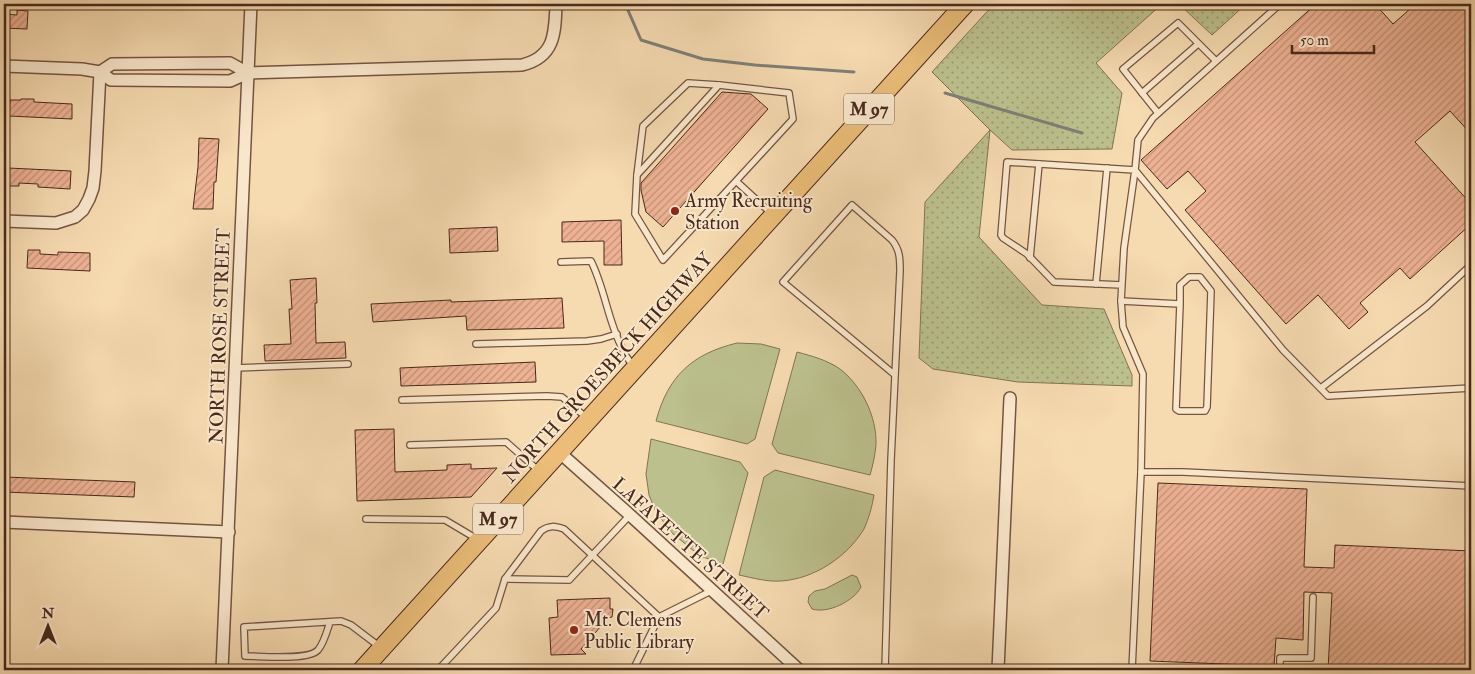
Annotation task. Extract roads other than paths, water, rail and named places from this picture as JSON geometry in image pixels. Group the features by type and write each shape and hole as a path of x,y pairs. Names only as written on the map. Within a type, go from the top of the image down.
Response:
{"main road":[{"name":"NORTH GROESBECK HIGHWAY","path":"362,670 965,4"}],"street":[{"name":"NORTH ROSE STREET","path":"222,670 251,4"},
{"path":"4,66 82,69 100,72 112,80 230,81 248,73 522,65 530,63 541,56 552,42 556,4"},
{"path":"100,72 112,64 230,63 248,73"},
{"path":"4,221 56,223 74,217 83,210 89,199 95,171 100,72"},
{"path":"998,670 1010,398"},
{"name":"LAFAYETTE STREET","path":"559,452 799,670"},
{"path":"4,522 229,532"}],"lane":[{"path":"1132,670 1141,472 1143,374 1123,327 1121,300 1124,248 1138,140 1152,118 1280,4"},
{"path":"1158,114 1123,69 1178,23 1216,62"},
{"path":"1142,93 1198,44"},
{"path":"688,83 718,86 789,93 793,119 663,260 635,214 637,175 643,126 688,83"},
{"path":"637,175 718,86"},
{"path":"1122,285 1054,282 1030,258 1001,236 1007,162 1135,170 1283,350 1328,396 1471,388"},
{"path":"1030,258 1039,164"},
{"path":"1096,284 1107,168"},
{"path":"736,181 773,215"},
{"path":"885,670 900,271 899,251 892,240 852,205 783,282 895,375"},
{"path":"561,262 591,261 598,275 623,350 635,368"},
{"path":"1321,388 1427,306 1471,265"},
{"path":"1189,277 1200,277 1211,291 1207,407 1205,411 1178,411 1176,409 1180,304 1180,285 1189,277"},
{"path":"1121,300 1180,304"},
{"path":"476,344 587,341 617,334"},
{"path":"234,368 348,364"},
{"path":"402,400 547,396 562,398 589,419"},
{"path":"410,445 506,442 541,472"},
{"path":"1141,472 1183,472 1471,486"},
{"path":"505,579 570,580 630,515"},
{"path":"366,520 445,520 479,540"},
{"path":"438,670 496,608 505,579 541,531 547,527 556,526 564,529 659,617"},
{"path":"633,670 659,617 713,590"},
{"path":"1280,670 1280,658 1311,658 1313,597"},
{"path":"330,622 319,648 312,654 298,656 245,656 244,626 330,622 348,623 382,649"}],"waterway":[{"path":"626,4 641,40 703,59 755,65 854,72"},
{"path":"945,93 1082,133"}],"place":[{"name":"Army Recruiting Station","path":"675,211"},
{"name":"Mt. Clemens Public Library","path":"574,630"}]}
